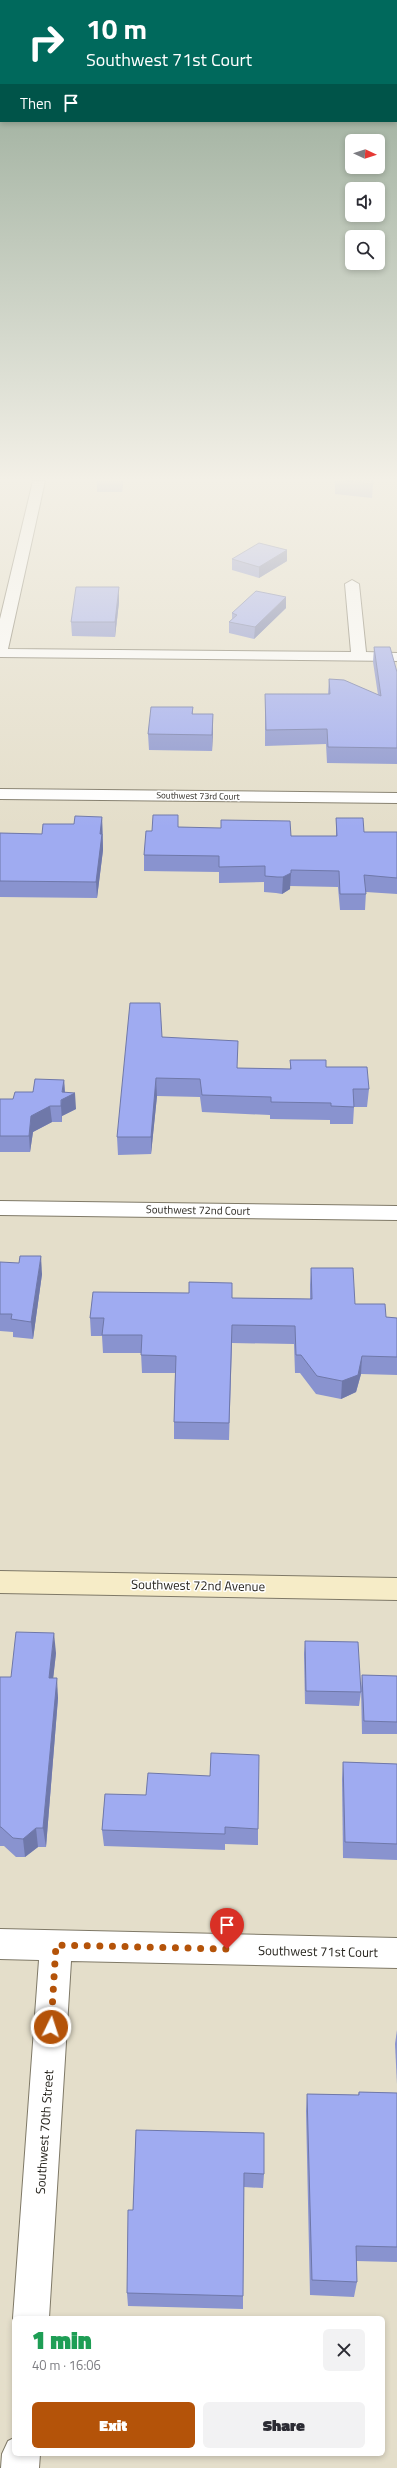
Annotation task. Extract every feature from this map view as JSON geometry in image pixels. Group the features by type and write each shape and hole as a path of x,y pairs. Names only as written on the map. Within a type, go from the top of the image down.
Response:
{"street":[{"path":"13,596 0,651 397,657"},
{"path":"353,596 359,656"},
{"name":"Southwest 73rd Court","path":"0,794 397,798"},
{"name":"Southwest 72nd Court","path":"0,1208 397,1213"},
{"name":"Southwest 72nd Avenue","path":"0,1582 397,1588"},
{"name":"Southwest 71st Court","path":"0,1944 397,1953"},
{"name":"Southwest 70th Street","path":"31,2316 56,1945"},
{"path":"20,2468 22,2456"}],"building":[{"path":"75,596 118,596 115,622 71,622"},
{"path":"250,596 286,597 255,627 229,622 237,615 232,613"},
{"path":"374,647 390,647 397,672 397,748 328,747 327,729 266,730 265,694 330,694 329,679 344,680 381,696"},
{"path":"151,707 193,707 192,714 213,714 212,735 148,734"},
{"path":"153,815 178,815 178,827 221,828 221,820 290,821 291,836 337,836 336,818 363,818 364,832 397,832 397,878 364,875 366,894 340,894 339,871 291,870 291,873 283,877 277,877 265,876 265,866 219,867 219,856 144,855 146,831 152,831"},
{"path":"75,816 102,817 100,834 102,834 96,882 0,881 0,833 42,834 43,824 74,824"},
{"path":"130,1003 160,1003 162,1037 238,1041 237,1068 291,1069 290,1060 326,1060 326,1067 367,1067 369,1089 353,1089 354,1107 331,1106 331,1103 271,1102 271,1097 202,1095 200,1079 156,1078 151,1137 117,1137"},
{"path":"35,1079 64,1080 62,1092 75,1093 61,1100 61,1106 50,1106 31,1116 29,1136 0,1136 0,1099 13,1099 15,1092 33,1092"},
{"path":"20,1256 41,1256 31,1322 11,1319 12,1314 0,1314 0,1262 19,1263"},
{"path":"311,1268 353,1268 355,1304 385,1304 386,1317 397,1318 397,1357 362,1356 358,1375 342,1381 317,1376 301,1355 296,1355 295,1326 232,1325 229,1423 174,1422 176,1356 141,1355 142,1335 102,1335 104,1318 90,1318 93,1292 189,1293 189,1282 232,1283 232,1298 312,1299"},
{"path":"16,1632 54,1633 49,1678 57,1678 43,1828 36,1828 23,1839 13,1838 0,1827 0,1677 11,1677"},
{"path":"305,1641 358,1642 361,1692 306,1691"},
{"path":"362,1675 397,1676 397,1722 364,1721"},
{"path":"211,1753 259,1755 258,1829 225,1827 225,1834 102,1830 105,1794 146,1795 148,1773 210,1776"},
{"path":"343,1762 397,1764 397,1844 345,1842"},
{"path":"359,2092 397,2093 397,2247 356,2246 357,2282 312,2280 307,2094 359,2095"},
{"path":"136,2130 264,2133 264,2174 244,2173 243,2296 127,2293 128,2210 133,2210"}],"route":[{"path":"51,2027 56,1945 227,1949"}]}
